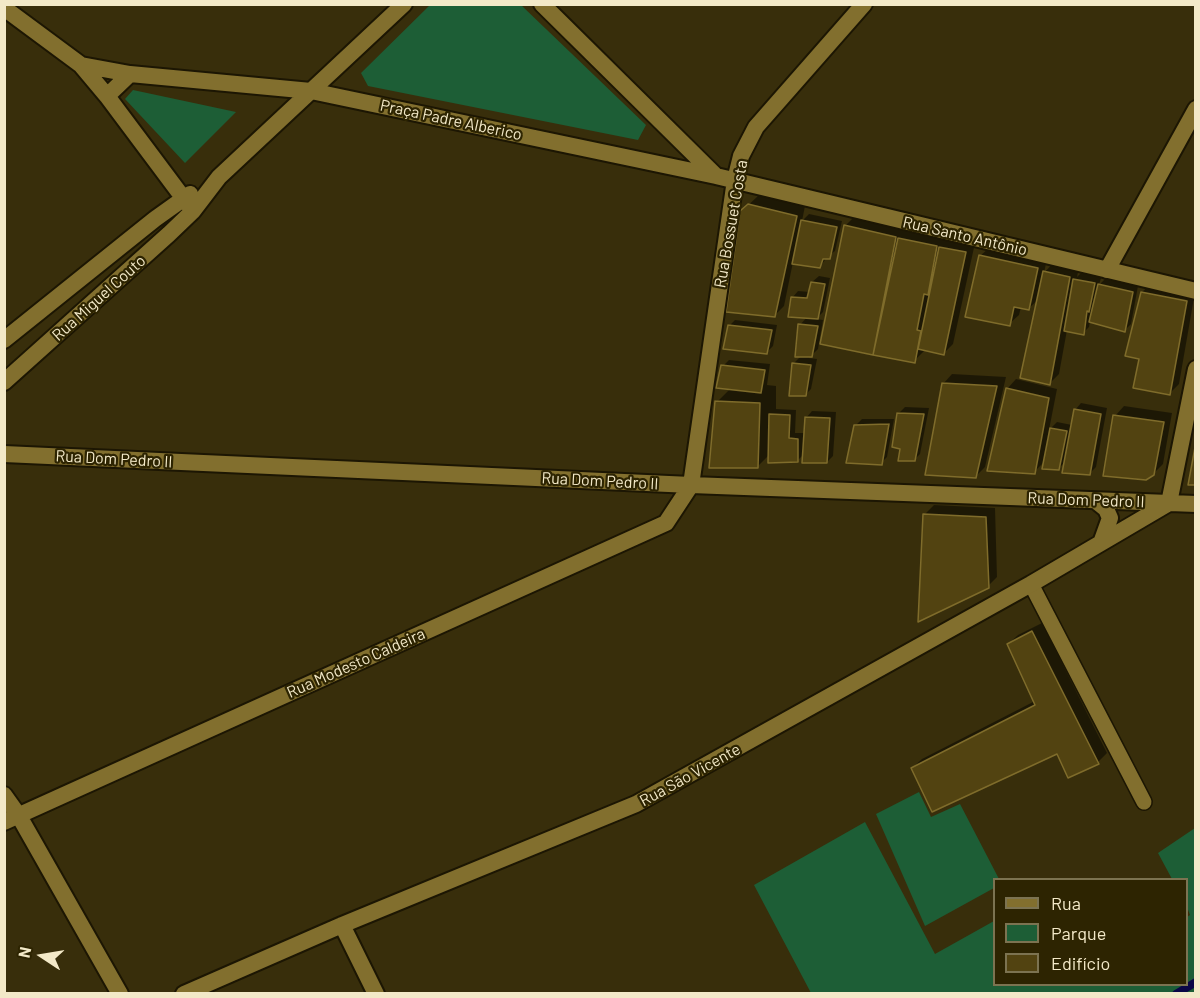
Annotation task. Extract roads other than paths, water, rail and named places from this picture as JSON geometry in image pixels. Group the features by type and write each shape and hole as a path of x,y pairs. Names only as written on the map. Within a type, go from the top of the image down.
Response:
{"street":[{"path":"4,8 81,65 107,96 188,205 404,4"},
{"path":"542,4 716,176"},
{"name":"Rua Bossuet Costa","path":"692,486 735,180 741,156 756,127 864,4"},
{"name":"Praça Padre Alberico","path":"81,65 130,74 310,91 735,180"},
{"path":"107,96 130,74"},
{"path":"1107,270 1196,109"},
{"name":"Rua Santo Antônio","path":"735,180 1196,291"},
{"name":"Rua Miguel Couto","path":"4,340 188,205"},
{"name":"Rua Miguel Couto","path":"4,382 85,311 188,205"},
{"path":"1169,503 1196,369"},
{"name":"Rua Dom Pedro II","path":"4,454 692,486 1196,504"},
{"name":"Rua Modesto Caldeira","path":"11,819 666,523 692,486"},
{"path":"1096,501 1106,510 1110,518 1101,543"},
{"name":"Rua São Vicente","path":"184,993 636,804 1031,584 1169,503"},
{"path":"4,795 11,819 120,993"},
{"path":"342,926 376,993"}],"lane":[{"path":"1031,584 1144,802"}],"waterway":[{"path":"1176,994 1196,982"}]}
